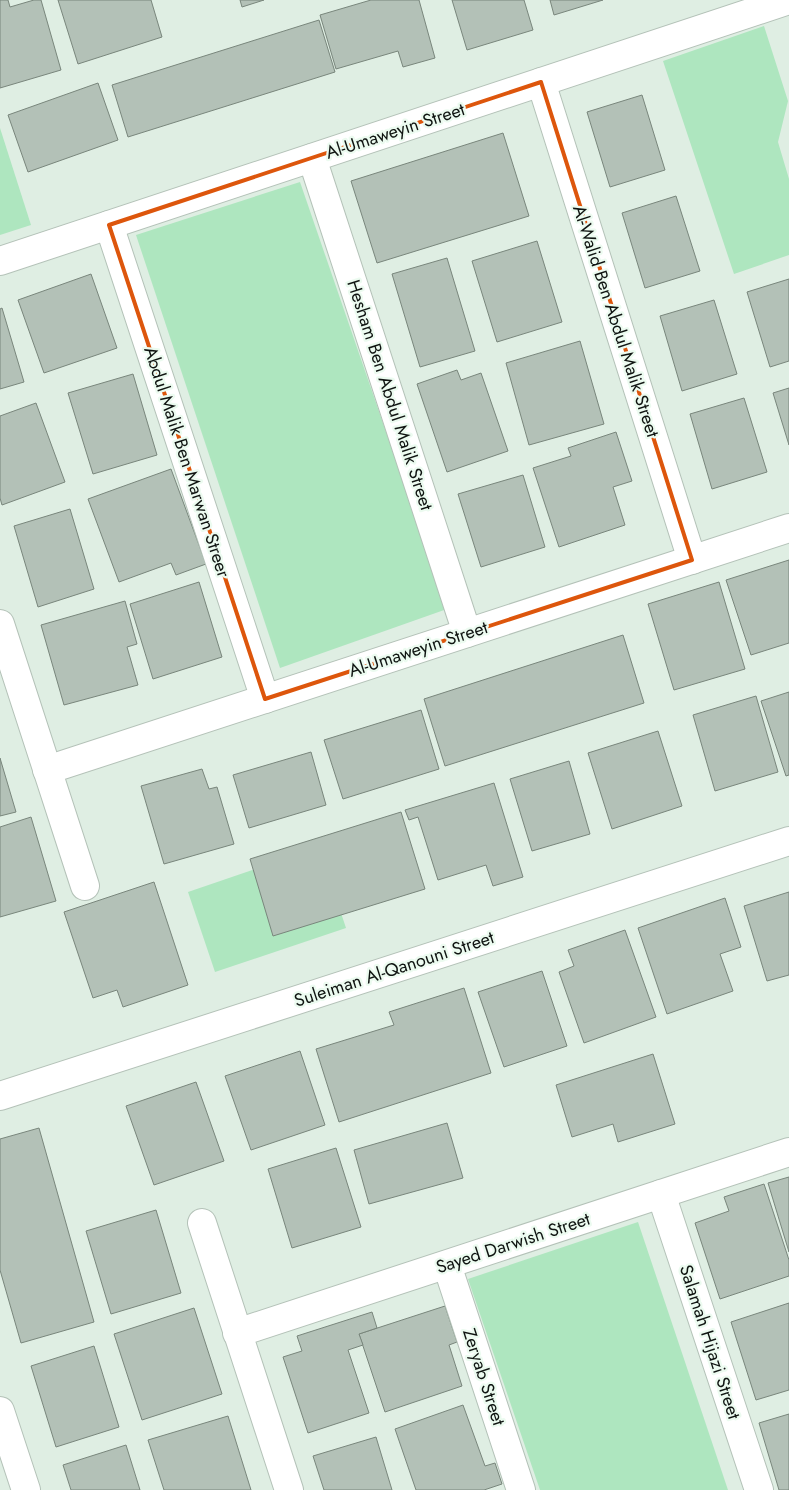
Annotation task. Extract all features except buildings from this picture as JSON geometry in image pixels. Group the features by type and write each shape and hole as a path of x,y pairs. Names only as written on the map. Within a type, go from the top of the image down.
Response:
{"street":[{"name":"Al-Umaweyin Street","path":"0,261 789,0"},
{"name":"Al-Walid Ben Abdul Malik Street","path":"541,82 692,560"},
{"name":"Hesham Ben Abdul Malik Street","path":"312,158 467,633"},
{"name":"Abdul Malik Ben Marwan Streer","path":"109,225 265,699"},
{"name":"Al-Umaweyin Street","path":"47,770 789,528"},
{"path":"0,624 84,886"},
{"name":"Suleiman Al-Qanouni Street","path":"0,1096 789,841"},
{"name":"Sayed Darwish Street","path":"238,1333 789,1152"},
{"name":"Salamah Hijazi Street","path":"661,1194 759,1490"},
{"path":"202,1223 289,1490"},
{"name":"Zeryab Street","path":"447,1264 521,1490"},
{"path":"0,1411 26,1490"}],"highlighted area":[{"path":"541,82 692,560 265,699 109,225"}],"green space":[{"path":"764,26 788,101 778,142 789,179 789,255 734,274 663,61"},
{"path":"0,128 31,225 0,235"},
{"path":"300,182 447,609 280,668 136,235"},
{"path":"319,847 346,928 215,972 188,892"},
{"path":"638,1222 728,1490 540,1490 468,1279"}]}
